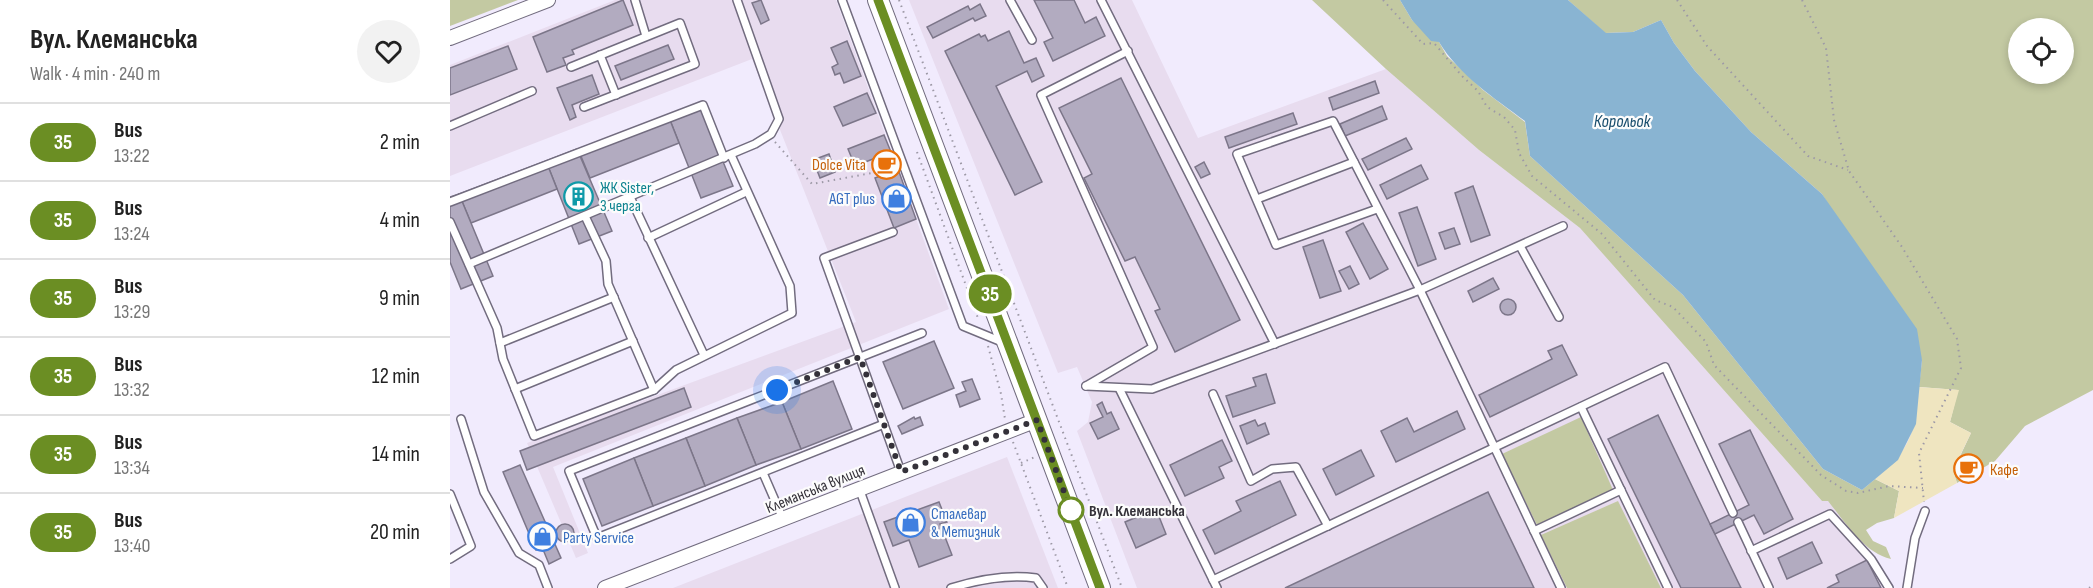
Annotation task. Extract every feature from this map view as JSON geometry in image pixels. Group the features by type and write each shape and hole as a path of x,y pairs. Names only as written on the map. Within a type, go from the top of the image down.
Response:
{"street":[{"path":"450,38 548,0"},
{"path":"878,0 1100,588"},
{"name":"Клеманська вулиця","path":"606,588 1037,420"}],"lane":[{"path":"635,0 646,36"},
{"path":"469,264 728,156 769,135 779,119 737,0"},
{"path":"842,0 963,326 1009,345"},
{"path":"1010,0 1032,40"},
{"path":"1101,0 1275,344"},
{"path":"571,66 680,22 695,64 584,107"},
{"path":"1128,51 1041,95 1153,347 1086,386 1152,389 1420,290 1563,226"},
{"path":"600,55 616,95"},
{"path":"450,126 532,91"},
{"path":"450,201 703,105 790,286 792,313 676,370 654,390 534,436 515,389 497,328 450,222"},
{"path":"1377,209 1276,245 1238,154 1333,121 1420,290 1561,588"},
{"path":"1257,199 1354,162"},
{"path":"648,238 746,192"},
{"path":"630,197 704,355"},
{"path":"585,216 606,261 608,284 654,390"},
{"path":"893,232 824,258 901,472"},
{"path":"1520,246 1559,317"},
{"path":"500,342 614,297"},
{"path":"884,424 597,538 569,471 922,333"},
{"path":"515,389 633,341"},
{"path":"1213,580 1665,367 1733,513"},
{"path":"1119,388 1217,588"},
{"path":"1213,394 1251,481 1272,469 1296,467 1328,526"},
{"path":"1581,407 1668,588"},
{"path":"461,419 484,492 519,553 539,565 548,588"},
{"path":"763,473 783,519"},
{"path":"860,488 896,588"},
{"path":"1534,531 1621,490"},
{"path":"450,494 471,546 450,559"},
{"path":"1907,588 1915,538 1925,511"},
{"path":"1751,551 1830,514 1871,559 1889,588"},
{"path":"1738,522 1769,588"},
{"path":"951,588 972,582 1024,576 1036,578 1043,588"}],"path":[{"path":"899,0 1122,588"},
{"path":"1383,0 1423,44 1434,43 1478,91 1487,106 1504,117 1515,130 1519,153 1532,176 1602,234 1655,300 1673,307 1706,342 1714,365 1821,475 1846,491 1858,493 1889,486 1923,488"},
{"path":"1677,0 1707,46 1808,156 1849,171"},
{"path":"1802,0 1826,48 1834,120 1849,171 1902,247 1957,339 1961,368 1919,453 1925,511"},
{"path":"769,135 812,184 872,173 902,162"},
{"path":"914,145 984,335 1001,394 1002,411"},
{"path":"1021,463 1068,588"}],"shaded area":[{"path":"615,0 836,0 949,309 553,467 588,553 576,558 527,443 856,322 752,59 450,176 450,65"},
{"path":"909,0 1132,0 1198,138 1386,69 1479,150 1580,228 1822,501 1828,501 1858,537 1884,588 1137,588 1077,431 1088,422 1092,402 1077,367 1058,373"},
{"path":"1007,457 1058,588 673,588"}],"green space":[{"path":"450,0 518,0 450,26"},
{"path":"1312,0 1400,0 1412,20 1439,42 1447,56 1483,90 1525,122 1530,156 1683,295 1823,469 1862,490 1875,479 1899,491 1894,518 1877,523 1866,530 1873,541 1886,547 1891,559 1881,556 1864,544 1828,501 1822,501 1580,228 1479,150 1386,69"},
{"path":"1568,0 2093,0 2093,390 2025,426 1995,461 1957,483 1953,471 1971,433 1950,422 1958,390 1919,387 1922,360 1822,194 1751,132 1695,71 1674,43 1661,20 1633,32 1605,33"},
{"path":"1581,417 1613,490 1537,525 1502,454"},
{"path":"1618,501 1661,588 1567,588 1541,535"}],"sand":[{"path":"1919,387 1959,390 1950,422 1971,433 1953,470 1957,483 1894,518 1899,491 1875,479 1904,449 1909,439 1916,417"}],"water":[{"name":"Корольок","path":"1400,0 1568,0 1606,33 1633,32 1661,20 1674,43 1695,71 1751,132 1822,194 1917,329 1922,360 1916,424 1898,460 1862,490 1823,469 1683,295 1530,156 1525,121 1489,95 1467,75 1439,42 1431,41 1412,20"}],"building":[{"path":"623,0 633,25 572,50 574,54 563,58 566,65 547,72 533,37"},
{"path":"761,0 769,20 761,24 752,3"},
{"path":"1034,0 1074,0 1085,23 1096,17 1105,36 1053,61 1044,42 1053,38"},
{"path":"980,4 986,16 975,21 973,18 933,38 927,27 968,6 970,10"},
{"path":"1009,31 1024,63 1036,58 1044,76 1032,82 1027,71 996,86 1042,182 1015,195 945,51 979,34 981,37 985,35 988,41"},
{"path":"847,41 861,76 844,83 840,73 835,75 832,67 838,64 831,48"},
{"path":"668,45 674,59 621,80 615,66"},
{"path":"508,46 517,69 450,95 450,68"},
{"path":"592,75 599,94 572,105 576,117 570,120 557,88"},
{"path":"1121,78 1240,320 1175,352 1155,311 1160,309 1135,257 1125,261 1084,178 1092,174 1059,108"},
{"path":"1375,81 1379,93 1333,110 1329,98"},
{"path":"867,93 876,113 843,126 834,107"},
{"name":"ЖК Sister, 3 черга","path":"699,103 733,186 701,198 668,115"},
{"path":"1382,106 1387,119 1345,136 1340,124"},
{"path":"1293,113 1297,124 1229,148 1225,137"},
{"name":"ЖК Sister, 3 черга","path":"668,115 679,143 590,178 578,149"},
{"path":"884,135 891,152 855,166 848,149"},
{"path":"1406,138 1412,149 1368,170 1362,159"},
{"name":"ЖК Sister, 3 черга","path":"577,149 612,231 579,244 546,161"},
{"path":"829,154 835,172 820,178 813,160"},
{"name":"ЖК Sister, 3 черга","path":"546,161 557,189 471,223 459,194"},
{"path":"1204,162 1210,174 1201,178 1195,167"},
{"path":"1421,165 1428,179 1387,199 1380,185"},
{"name":"AGT plus","path":"898,169 916,219 894,228 875,178"},
{"path":"1473,186 1490,235 1471,242 1455,193"},
{"path":"459,194 493,276 461,289 450,262 450,197"},
{"path":"1417,207 1436,259 1418,266 1399,213"},
{"path":"1363,223 1388,269 1370,279 1346,232"},
{"path":"1454,228 1460,244 1445,249 1439,233"},
{"path":"1323,240 1341,291 1320,298 1303,247"},
{"path":"1350,266 1359,284 1349,289 1339,271"},
{"path":"1493,278 1499,289 1473,302 1468,291"},
{"path":"1508,299 1516,307 1508,315 1500,307"},
{"path":"934,341 954,388 903,409 883,362"},
{"path":"1562,345 1577,375 1490,417 1479,395 1552,359 1548,351"},
{"path":"1266,374 1275,403 1233,417 1226,396 1256,386 1253,378"},
{"path":"972,379 980,399 960,407 956,395 966,391 962,382"},
{"path":"833,381 852,429 801,449 782,402"},
{"path":"684,388 691,407 527,470 520,451"},
{"path":"782,402 801,449 756,465 737,418"},
{"path":"1102,402 1107,414 1111,412 1119,429 1098,439 1090,423 1103,417 1097,405"},
{"path":"1457,411 1465,429 1396,462 1381,431 1407,418 1414,432"},
{"path":"1658,415 1741,588 1681,588 1608,439"},
{"path":"914,417 915,419 920,417 923,425 902,434 898,426"},
{"path":"737,418 756,465 705,486 686,438"},
{"path":"1255,420 1258,426 1265,423 1269,434 1247,444 1240,426"},
{"path":"1750,430 1793,519 1764,534 1754,515 1715,534 1710,524 1749,505 1719,444"},
{"path":"686,438 705,486 653,506 634,458"},
{"path":"1222,440 1232,461 1219,467 1224,478 1185,496 1170,465"},
{"path":"1361,450 1374,476 1336,495 1323,469"},
{"path":"634,458 653,506 602,526 583,479"},
{"path":"520,465 561,558 549,564 542,547 536,550 503,472"},
{"path":"1280,481 1296,515 1215,554 1203,530 1241,511 1236,501"},
{"path":"1488,492 1534,588 1285,588"},
{"path":"939,502 947,522 940,524 952,555 919,567 909,540 893,546 884,522"},
{"path":"1156,509 1166,534 1136,548 1125,522"},
{"path":"565,524 573,529 574,533 569,541 565,542 557,537 556,533 561,525"},
{"path":"1812,542 1822,563 1787,579 1778,558"},
{"path":"1867,560 1881,588 1827,588 1839,582 1836,575"}],"bus line":[{"name":"35","path":"878,0 1100,588"}],"place":[{"name":"Dolce Vita","path":"887,164"},
{"name":"ЖК Sister, 3 черга","path":"579,196"},
{"name":"AGT plus","path":"896,198"},
{"name":"Кафе","path":"1969,469"},
{"name":"Вул. Клеманська","path":"1071,510"},
{"name":"Сталевар & Метизник","path":"910,522"},
{"name":"Party Service","path":"542,537"}],"route":[{"path":"777,390 860,357 901,472 1037,420 1071,510"}]}
